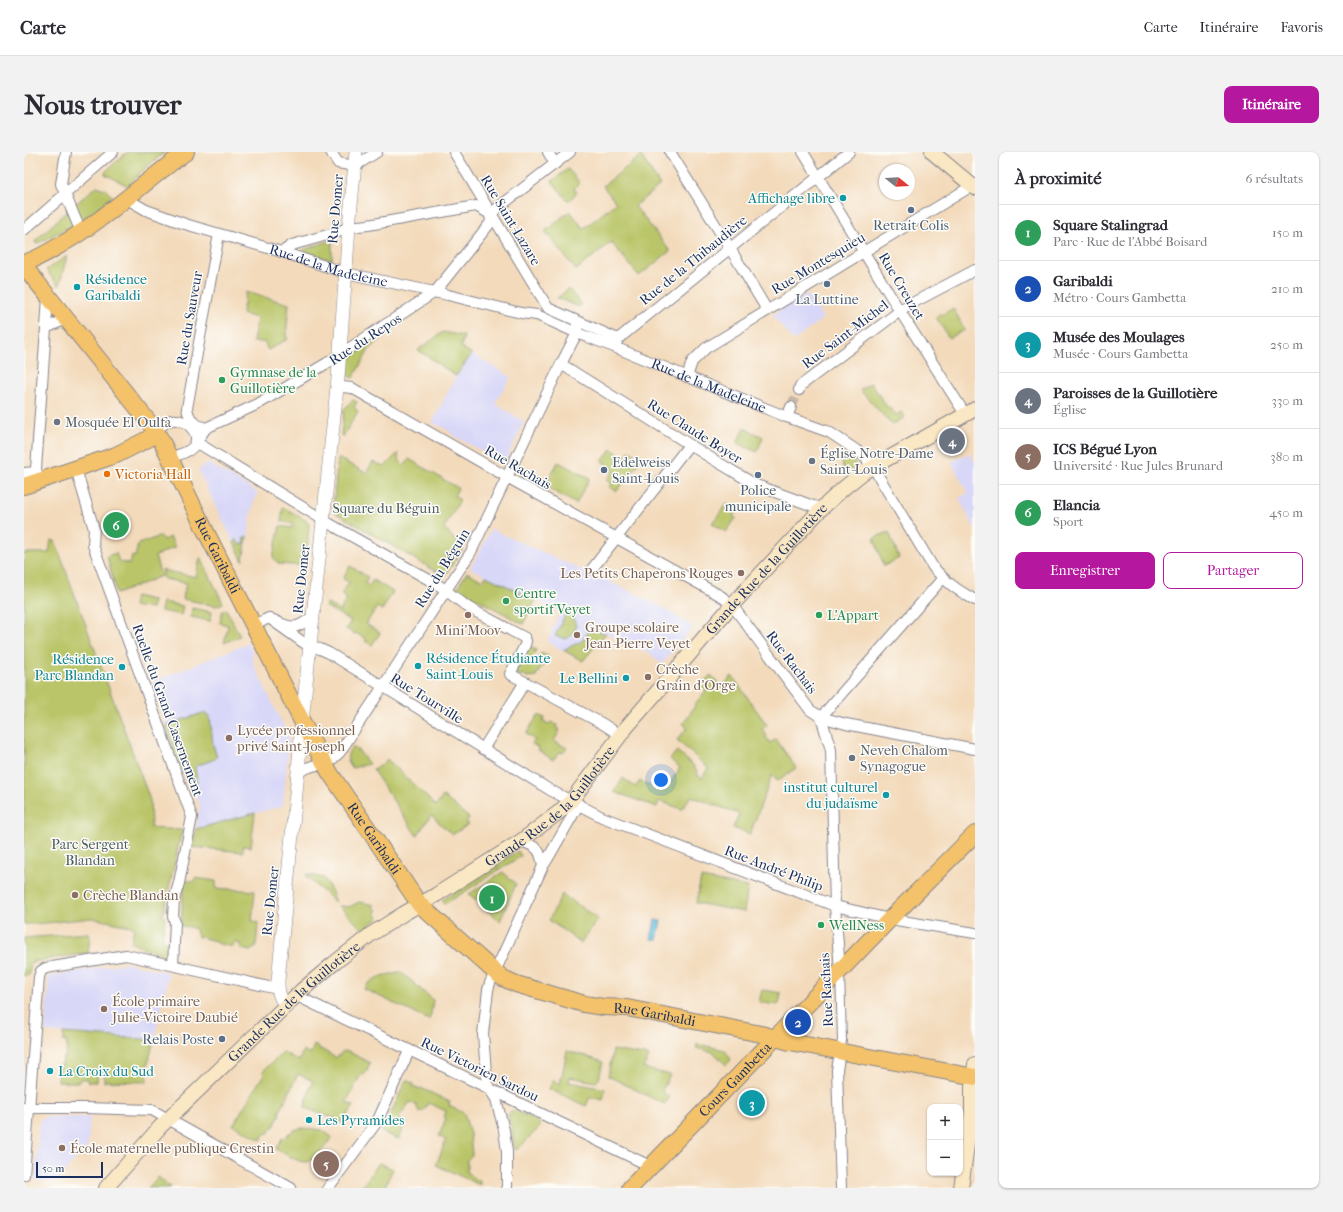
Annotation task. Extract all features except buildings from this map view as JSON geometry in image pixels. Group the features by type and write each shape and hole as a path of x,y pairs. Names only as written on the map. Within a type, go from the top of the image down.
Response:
{"main road":[{"path":"24,265 83,232 127,199 157,173 186,152"},
{"path":"932,152 974,186"},
{"name":"Rue Garibaldi","path":"24,265 156,431 325,766 420,905 502,978 516,984 584,1004 603,1007 627,1008 746,1031 840,1052 974,1073"},
{"name":"Grande Rue de la Guillotière","path":"106,1188 160,1127 297,996 333,964 370,935 520,841 559,812 575,803 620,736 732,605 822,508 854,479 970,412"},
{"path":"30,478 76,469 116,455 148,439 156,431"},
{"name":"Cours Gambetta","path":"630,1188 652,1167 890,918 975,834"},
{"path":"961,1188 972,1102 974,1073"}],"street":[{"path":"66,152 61,184 78,225 83,232"},
{"path":"24,230 113,152"},
{"path":"331,152 338,163 355,166 377,152"},
{"name":"Rue Domer","path":"278,989 302,721 337,390 356,152"},
{"name":"Rue Saint-Lazare","path":"454,152 544,303"},
{"path":"548,152 555,164"},
{"path":"282,252 292,245 338,232 349,227 476,206 490,214 570,152"},
{"path":"670,152 767,310"},
{"path":"677,163 680,152"},
{"name":"Rue Creuzet","path":"803,152 900,311 970,412"},
{"name":"Rue de la Thibaudière","path":"616,343 849,152"},
{"name":"Rue Montesquieu","path":"687,377 692,362 706,348 864,251 974,186"},
{"name":"Rue de la Madeleine","path":"127,199 146,210 185,224 282,252 346,274 435,292 521,313 537,315 577,333 616,343"},
{"name":"Rue du Repos","path":"206,428 258,404 328,363 435,292 491,222 490,214"},
{"name":"Rue du Sauveur","path":"187,408 219,234"},
{"name":"Rue Saint-Michel","path":"799,390 800,386 825,372 900,311 975,270"},
{"path":"30,478 48,296"},
{"path":"537,315 544,303"},
{"name":"Rue de la Madeleine","path":"544,303 548,308 687,377 829,432 862,454 873,467 933,567 953,588 975,600"},
{"path":"46,328 66,319"},
{"name":"Rue du Béguin","path":"325,766 340,752 471,552 577,333 577,322"},
{"name":"Rue Claude Boyer","path":"561,364 689,445 756,485 822,508"},
{"name":"Rue Rachais","path":"337,390 342,388 352,388 507,477 721,596 732,605 810,710 821,717 831,750 835,906 840,970 842,1040 837,1070 841,1188"},
{"path":"787,417 791,407"},
{"path":"179,420 187,408"},
{"path":"170,458 189,450 198,444 206,428 199,426 192,421 188,414 187,408"},
{"path":"156,431 170,420 184,421 191,427 198,444 323,519 446,590 452,597 469,608 525,638 525,645 510,674 603,724 620,736"},
{"path":"592,569 689,445"},
{"name":"Ruelle du Grand Casernement","path":"76,469 94,529 93,545 192,817 179,883 174,900 173,917 175,922 173,966"},
{"path":"943,578 821,717 846,724 975,749"},
{"path":"254,625 269,618 290,627 298,626 314,614"},
{"name":"Rue Tourville","path":"269,618 298,639 325,651 550,790 575,803"},
{"path":"483,749 525,682"},
{"path":"298,772 312,765 319,764 325,766"},
{"name":"Rue André Philip","path":"575,803 602,817 835,906 890,918 975,933"},
{"name":"Grande Rue de la Guillotière","path":"507,1188 507,1157 504,1130 496,1099 487,1084 483,1034 488,990 530,893 575,803"},
{"path":"520,841 533,845 538,849 541,853 543,866"},
{"path":"24,1175 27,1108 39,977 41,971 46,968 126,956 278,989 280,998 287,1006"},
{"name":"Rue Victorien Sardou","path":"297,996 652,1167"},
{"path":"328,1188 377,1122 409,1051"},
{"path":"27,1108 152,1110 291,1188"}],"shaded area":[{"path":"807,294 823,318 794,341 772,315"},
{"path":"472,354 511,377 495,403 524,422 506,460 501,462 453,435 445,428 432,423 456,376"},
{"path":"970,453 975,463 975,529 959,498 968,493 951,462"},
{"path":"208,463 257,492 256,499 254,499 243,562 198,470"},
{"path":"491,529 587,572 588,571 658,605 693,627 662,664 647,651 643,651 606,633 583,661 547,642 560,612 470,568"},
{"name":"Lycée professionnel privé Saint-Joseph","path":"249,643 253,663 287,733 289,741 283,806 196,829 200,806 176,757 152,682"},
{"name":"École primaire Julie-Victoire Daubié","path":"128,963 169,973 154,1040 45,1032 49,976"},
{"name":"École maternelle publique Crestin","path":"45,1117 90,1117 88,1146 56,1182 35,1180 39,1122"}],"green space":[{"path":"127,152 165,152 143,170 128,186 105,174 105,172"},
{"path":"641,156 660,185 635,206 670,251 639,276 611,242 576,270 545,231 570,211 583,228 587,226 616,203 603,186"},
{"path":"568,169 580,183 574,188 577,193 568,201 552,181"},
{"path":"97,186 105,189 113,197 79,222 72,207"},
{"path":"67,211 74,225 36,244 35,241"},
{"path":"332,240 332,260 303,252 303,250"},
{"path":"67,256 59,286 46,270"},
{"path":"569,289 582,305 579,307 557,298"},
{"path":"246,292 289,304 286,336 288,339 268,350 264,342 253,342 257,318 242,314"},
{"path":"953,308 965,330 949,338 936,317 940,313 942,315"},
{"path":"443,332 464,336 461,347 472,354 456,376 418,350"},
{"path":"379,335 381,339 370,348 353,378 346,375 350,356"},
{"path":"871,383 887,407 889,407 896,415 901,412 905,417 892,425 860,390"},
{"path":"353,400 357,402 354,407 358,411 343,437 341,435 344,409"},
{"path":"744,428 763,437 757,452 737,443"},
{"path":"612,449 624,458 629,451 642,459 617,491 609,487 612,483 607,480 614,470 602,461"},
{"name":"Square du Béguin","path":"398,453 399,460 404,465 409,459 458,488 454,496 460,500 444,528 463,549 446,574 442,575 336,513 333,508 338,458 366,473 373,462 384,467"},
{"path":"847,455 852,457 855,464 852,469 848,470 843,469 842,457"},
{"path":"558,462 590,478 576,504 545,486"},
{"path":"727,504 736,511 733,516 736,518 726,532 712,523"},
{"path":"283,507 307,521 309,526 306,566 279,564 273,557 280,526 292,528 293,524 281,521"},
{"path":"889,532 899,558 884,566 874,538"},
{"path":"161,536 163,540 170,537 175,547 155,556 161,576 117,594 107,556 116,553 119,562 130,564 132,556 135,557 138,544"},
{"path":"247,537 243,561 234,543 236,539 240,545 245,543 243,539"},
{"name":"Parc Sergent Blandan","path":"51,540 55,541 150,800 151,828 182,830 163,915 165,918 162,937 168,945 167,956 131,943 134,928 130,926 92,918 24,924 24,553 49,553"},
{"path":"200,558 223,603 216,606 183,599 186,583 164,579 162,570 196,577"},
{"path":"350,566 368,577 365,583 369,586 373,580 393,592 382,610 377,607 366,624 380,633 372,645 365,641 366,639 346,629 351,621 325,606 326,603 340,611 347,598 341,595 349,582 343,579"},
{"path":"467,572 483,581 486,576 536,600 523,624 457,588"},
{"path":"135,596 153,600 152,609 133,606"},
{"path":"163,602 183,606 181,615 161,611"},
{"path":"192,608 212,612 210,621 191,617"},
{"path":"226,609 240,636 224,643 228,625 220,623 222,611"},
{"path":"566,613 573,619 576,626 573,633 566,639 555,636"},
{"path":"596,631 606,633 583,661 563,650 582,641 588,632"},
{"path":"529,646 536,650 529,662 536,662 541,653 548,656 536,676 527,677 522,674 521,676 514,673"},
{"path":"711,675 722,687 732,676 767,725 762,729 770,743 776,739 796,768 777,781 772,775 750,834 733,828 739,814 691,796 682,809 659,801 657,807 614,792 623,778 635,787 640,781 665,791 680,768 670,759 677,751 695,767 693,768 702,778 708,768 677,740 687,728 683,723 691,714 690,713 695,706 694,705 706,691 701,687 704,683 703,682"},
{"path":"207,713 210,717 213,745 217,757 196,766 195,770 197,783 190,786 176,757 166,725"},
{"path":"538,715 545,718 543,721 549,724 551,722 557,725 556,728 560,730 554,741 567,748 563,753 560,752 553,760 538,750 539,748 532,744 535,740 526,734"},
{"path":"352,747 359,751 369,764 352,768 348,758"},
{"path":"387,759 436,806 443,796 469,818 466,822 469,824 452,835 431,815 417,836 373,770 383,764"},
{"path":"255,813 251,847 243,846 243,852 192,847 196,829"},
{"path":"518,851 521,856 445,904 442,900"},
{"path":"503,872 516,884 500,921 469,894"},
{"path":"307,874 324,878 332,892 335,902 306,876"},
{"path":"195,878 216,881 216,888 255,891 252,921 258,922 256,947 250,951 241,949 240,944 235,942 233,947 216,943 216,941 204,937 198,937 196,931 192,928 181,926 184,880 194,882"},
{"path":"701,878 748,887 744,912 696,903"},
{"path":"562,894 598,919 581,943 549,920"},
{"path":"359,902 375,905 373,907 376,909 376,915 379,918 363,930 339,906 349,907"},
{"path":"88,933 90,936 88,953 31,962 29,975 24,976 24,938"},
{"path":"397,972 401,972 433,1000 429,1020 364,989 374,979 388,974 397,974"},
{"path":"762,990 781,993 779,1004 776,1005 759,1002"},
{"path":"64,1033 154,1040 146,1071 147,1082 104,1082 104,1072 98,1072 97,1082 88,1082 87,1079 80,1079 79,1082 58,1082 59,1065 62,1066 63,1057 66,1057 67,1042 64,1042"},
{"path":"697,1044 725,1050 731,1060 726,1065 713,1052 696,1048"},
{"path":"314,1045 336,1058 344,1051 370,1063 365,1074 360,1076 346,1102 354,1106 342,1123 305,1107 306,1098 313,1081 298,1074 279,1113 280,1114 274,1127 272,1127 268,1134 265,1133 261,1140 233,1125 264,1074 262,1072 283,1052 299,1061 303,1051 310,1055"},
{"path":"613,1050 649,1056 643,1068 670,1075 662,1091 670,1098 664,1104 608,1076"},
{"path":"567,1051 603,1062 599,1079 596,1082 570,1077 569,1082 605,1089 603,1100 590,1097 586,1106 549,1089 553,1080 560,1084"},
{"path":"406,1080 414,1084 413,1086 420,1089 421,1088 450,1102 449,1106 464,1113 470,1134 472,1155 467,1160 467,1172 473,1178 480,1181 480,1185 436,1165 446,1140 439,1136 446,1118 444,1117 446,1111 428,1103 425,1109 419,1112 416,1105 410,1102 398,1118 406,1122 399,1139 381,1132"},
{"path":"514,1110 538,1121 540,1127 518,1149 514,1149 512,1130 508,1115"},
{"path":"301,1128 322,1130 332,1137 318,1155 308,1162 296,1160 276,1149 282,1138 283,1139 294,1130"},
{"path":"379,1163 393,1169 384,1188 361,1188"},
{"path":"158,1177 171,1187 148,1188"}],"water":[{"path":"655,920 661,921 657,940 651,939"}],"tunnel":[{"path":"791,407 799,390"}],"place":[{"name":"Affichage libre","path":"843,198"},
{"name":"Retrait Colis","path":"911,210"},
{"name":"La Luttine","path":"827,284"},
{"name":"Résidence Garibaldi","path":"77,287"},
{"name":"Gymnase de la Guillotière","path":"222,380"},
{"name":"Mosquée El Oulfa","path":"57,422"},
{"name":"Paroisses de la Guillotière","path":"952,441"},
{"name":"Église Notre-Dame Saint-Louis","path":"812,461"},
{"name":"Edelweiss Saint-Louis","path":"604,470"},
{"name":"Victoria Hall","path":"107,474"},
{"name":"Police municipale","path":"758,475"},
{"name":"Elancia","path":"116,525"},
{"name":"Les Petits Chaperons Rouges","path":"741,573"},
{"name":"Centre sportif Veyet","path":"506,601"},
{"name":"Mini’Moov","path":"468,615"},
{"name":"L'Appart","path":"819,615"},
{"name":"Groupe scolaire Jean-Pierre Veyet","path":"577,635"},
{"name":"Résidence Étudiante Saint-Louis","path":"418,666"},
{"name":"Résidence Parc Blandan","path":"122,667"},
{"name":"Crèche Grain d’Orge","path":"648,677"},
{"name":"Le Bellini","path":"626,678"},
{"name":"Lycée professionnel privé Saint-Joseph","path":"229,738"},
{"name":"Neveh Chalom Synagogue","path":"852,758"},
{"name":"institut culturel du judaïsme","path":"886,795"},
{"name":"Crèche Blandan","path":"75,895"},
{"name":"Square Stalingrad","path":"492,898"},
{"name":"WellNess","path":"821,925"},
{"name":"École primaire Julie-Victoire Daubié","path":"104,1009"},
{"name":"Garibaldi","path":"798,1022"},
{"name":"Relais Poste","path":"222,1039"},
{"name":"La Croix du Sud","path":"50,1071"},
{"name":"Musée des Moulages","path":"752,1103"},
{"name":"Les Pyramides","path":"309,1120"},
{"name":"École maternelle publique Crestin","path":"62,1148"},
{"name":"ICS Bégué Lyon","path":"326,1164"}]}
